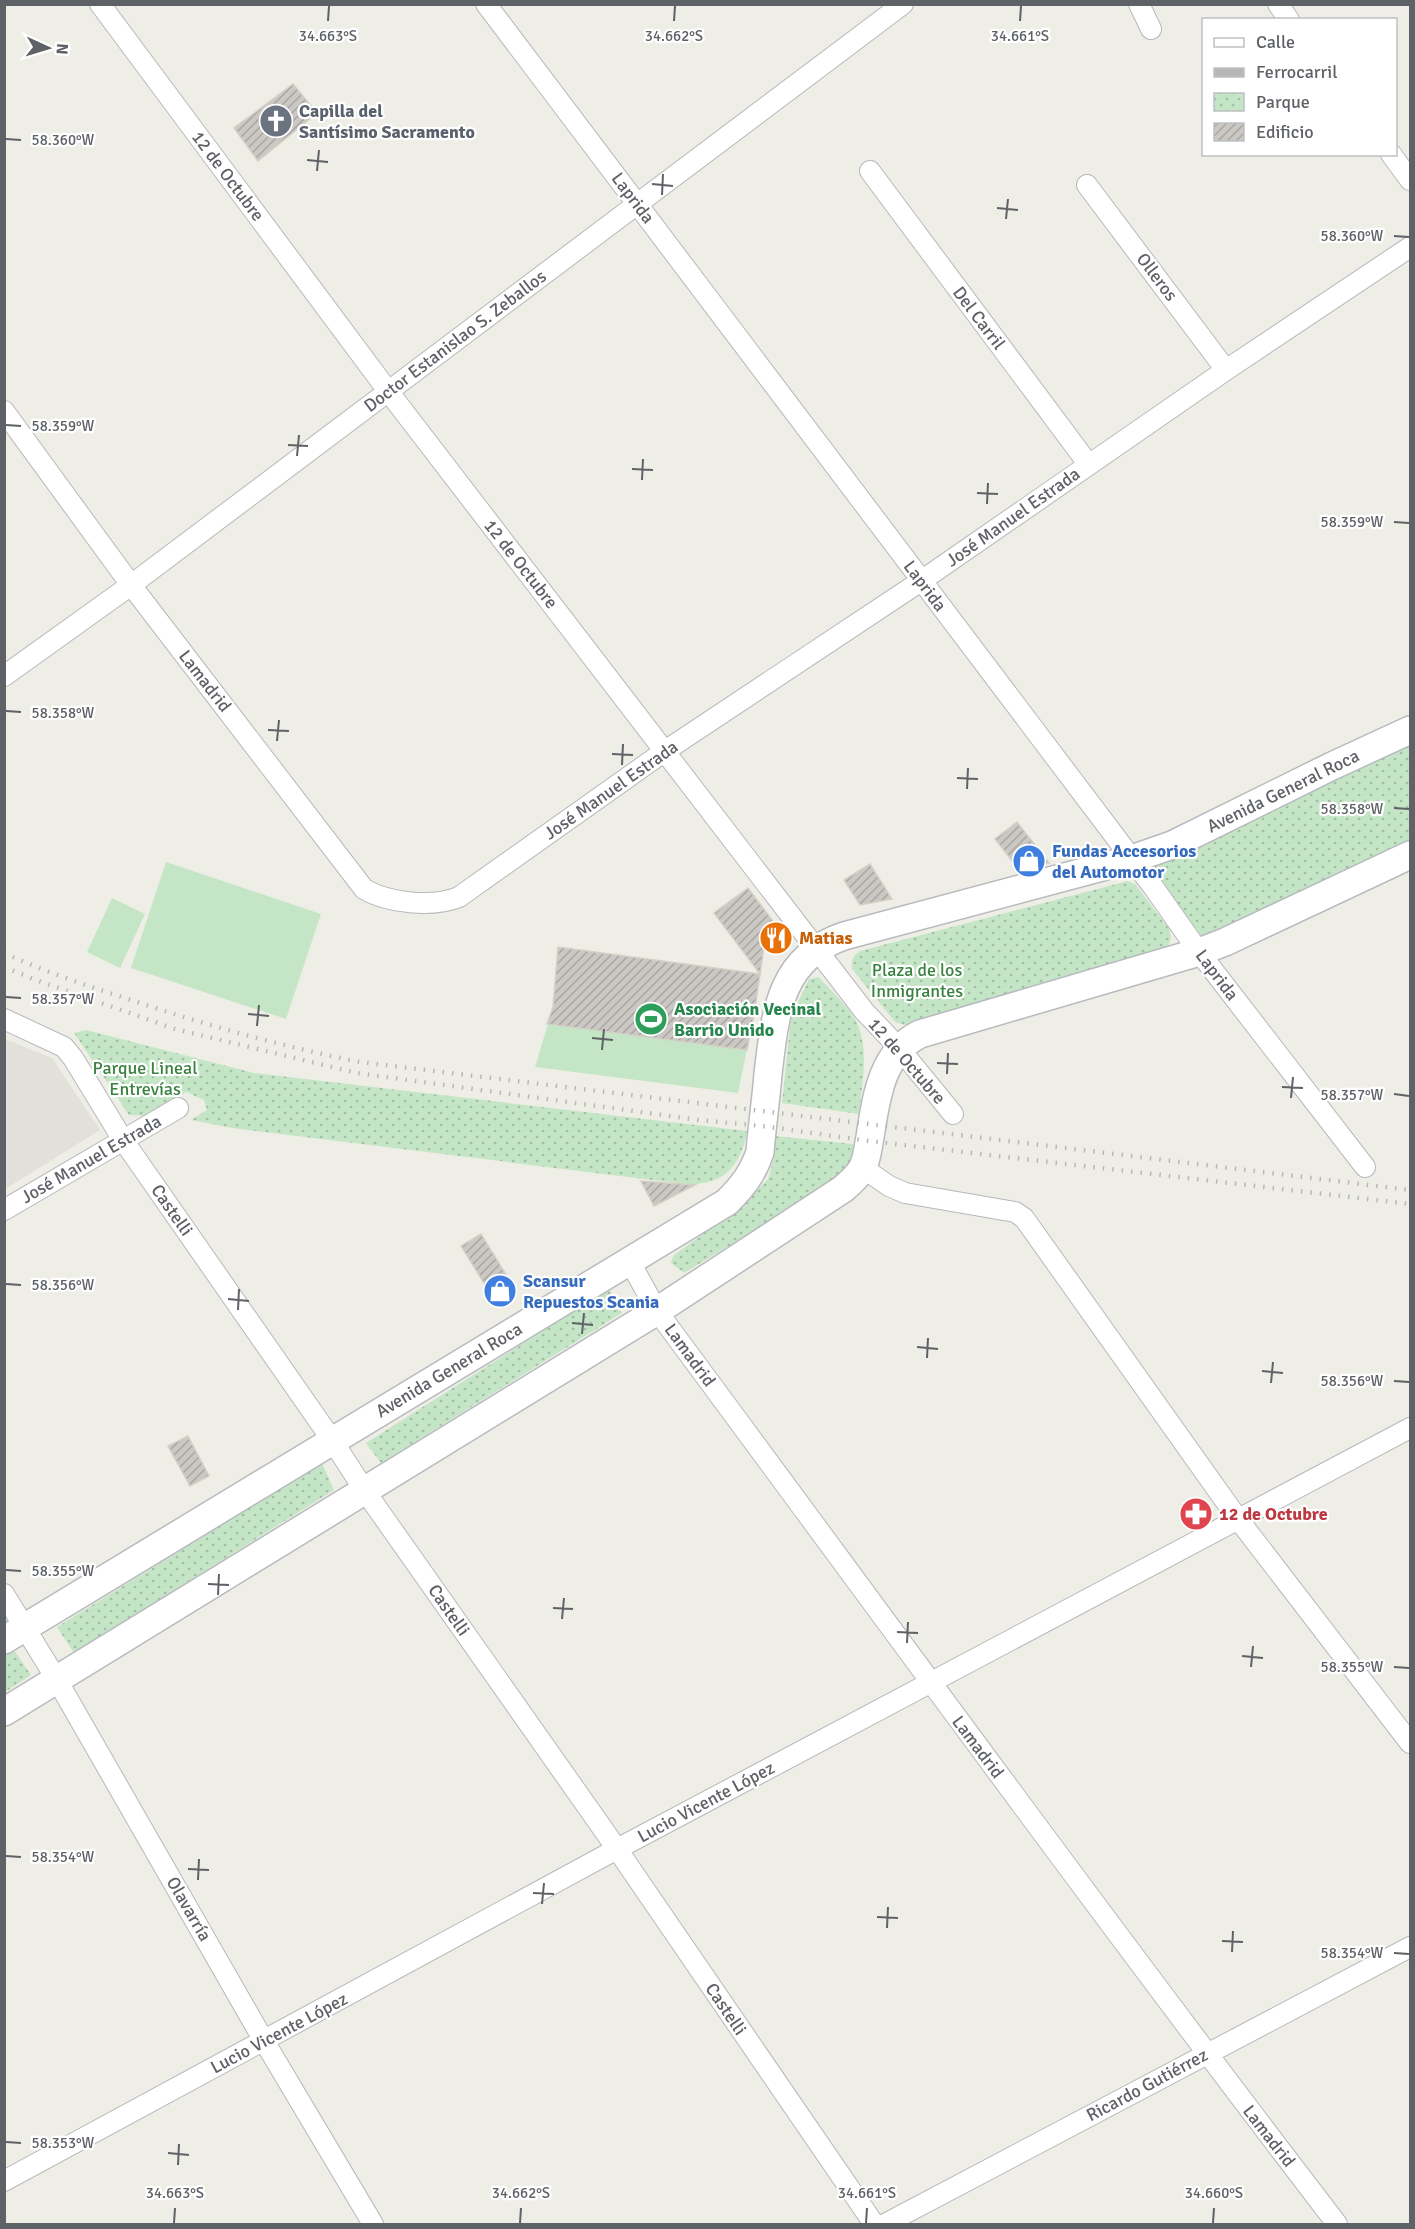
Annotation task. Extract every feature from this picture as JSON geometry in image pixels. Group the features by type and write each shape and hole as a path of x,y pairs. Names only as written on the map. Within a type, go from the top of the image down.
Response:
{"main road":[{"name":"Avenida General Roca","path":"14,1633 727,1202 745,1184 760,1152 772,1034 778,1003 789,980 817,948 844,936 1132,859 1172,845 1410,730"},
{"path":"4,1712 657,1311 843,1189 862,1168 878,1092 887,1066 899,1048 909,1040 920,1034 1199,952 1410,855"}],"street":[{"name":"12 de Octubre","path":"100,4 388,391 864,1011 899,1048 953,1114"},
{"name":"Laprida","path":"486,4 1132,859 1199,952 1365,1167"},
{"name":"Doctor Estanislao S. Zeballos","path":"4,676 131,585 903,4"},
{"path":"1138,4 1151,29"},
{"path":"1278,4 1288,18"},
{"path":"1392,156 1410,180"},
{"name":"Del Carril","path":"870,171 1089,465"},
{"name":"Olleros","path":"1087,184 1226,370"},
{"name":"José Manuel Estrada","path":"436,903 447,902 459,897 665,751 921,581 1226,370 1410,247"},
{"name":"Lamadrid","path":"4,411 131,585 364,889 383,898 436,903"},
{"name":"Castelli","path":"4,1019 64,1047 73,1058 123,1140 332,1440 364,1491 618,1849 874,2224"},
{"name":"José Manuel Estrada","path":"4,1210 178,1108"},
{"path":"862,1168 889,1186 905,1193 1015,1212 1024,1218 1238,1519 1410,1743"},
{"name":"Lamadrid","path":"630,1262 657,1311 931,1684 1206,2054 1337,2224"},
{"name":"Lucio Vicente López","path":"4,2181 618,1849 1410,1428"},
{"name":"Olavarría","path":"4,1594 14,1633 57,1680 264,2041 373,2224"},
{"name":"Ricardo Gutiérrez","path":"885,2224 1410,1947"}],"shaded area":[{"path":"5,1039 52,1058 100,1130 5,1189"}],"green space":[{"path":"1410,730 1410,855 1199,952 1132,859"},
{"path":"166,862 321,914 286,1019 131,968"},
{"name":"Plaza de los Inmigrantes","path":"1128,881 1135,884 1170,930 1171,938 1168,947 914,1025 895,1022 852,969 853,958 860,951"},
{"path":"112,898 145,914 120,968 87,952"},
{"name":"Asociación Vecinal Barrio Unido","path":"558,947 760,974 738,1093 535,1067 553,1007"},
{"path":"819,977 848,1010 860,1032 864,1067 859,1114 782,1103 791,1017 809,979"},
{"name":"Parque Lineal Entrevías","path":"86,1030 254,1073 747,1131 741,1152 729,1171 717,1179 693,1185 232,1128 191,1120 207,1110 204,1100 186,1092 149,1116 129,1115 74,1033"},
{"path":"775,1136 853,1144 853,1161 844,1176 684,1273 671,1263 673,1256 742,1205 768,1179 774,1158"},
{"path":"609,1289 622,1313 381,1463 366,1443"},
{"path":"322,1463 334,1490 74,1653 57,1627"},
{"path":"14,1650 31,1675 5,1692 5,1656"}],"building":[{"name":"Capilla del Santísimo Sacramento","path":"293,84 317,113 258,161 234,128"},
{"path":"1017,822 1049,863 1019,870 995,839"},
{"path":"870,864 892,899 860,905 844,880"},
{"name":"Asociación Vecinal Barrio Unido","path":"748,888 791,945 764,947 754,1015 747,1050 547,1024 553,1007 558,947 760,974 714,913"},
{"path":"641,1181 695,1185 654,1206"},
{"path":"481,1234 515,1289 495,1301 461,1246"},
{"path":"188,1436 209,1476 190,1486 168,1446"}],"railway":[{"path":"4,953 79,983 183,1017 271,1042 360,1062 1410,1190"},
{"path":"4,967 175,1029 357,1073 699,1120 1410,1204"}],"place":[{"name":"Capilla del Santísimo Sacramento","path":"276,121"},
{"name":"Fundas Accesorios del Automotor","path":"1029,861"},
{"name":"Matias","path":"776,938"},
{"name":"Asociación Vecinal Barrio Unido","path":"651,1019"},
{"name":"Scansur Repuestos Scania","path":"500,1291"},
{"name":"12 de Octubre","path":"1196,1514"}]}
